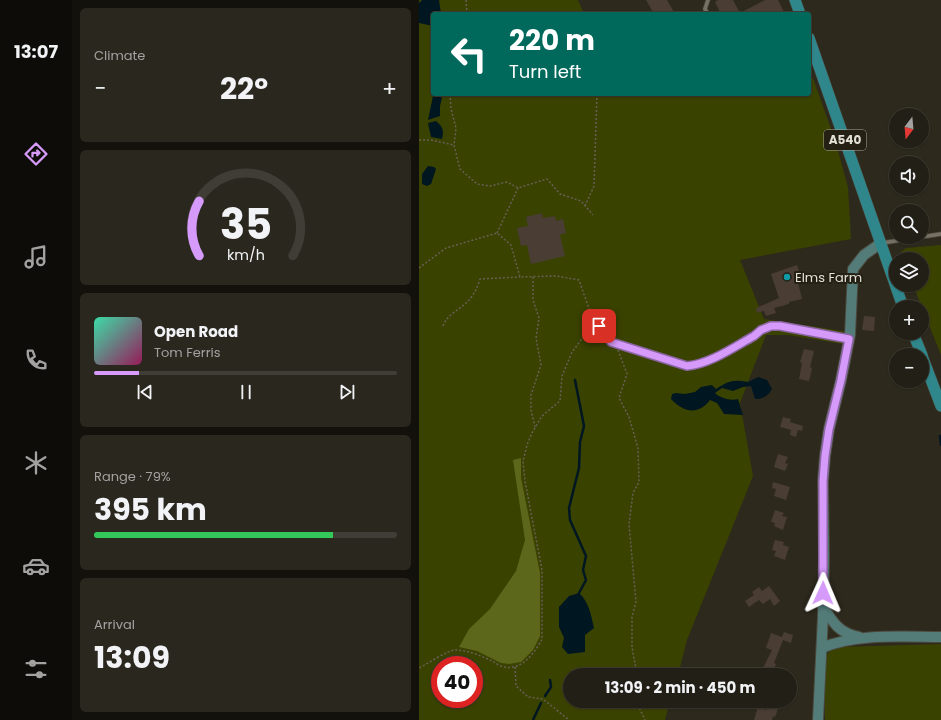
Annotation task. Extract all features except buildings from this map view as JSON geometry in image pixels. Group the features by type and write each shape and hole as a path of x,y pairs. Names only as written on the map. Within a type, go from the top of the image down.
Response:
{"main road":[{"path":"795,0 799,12"},
{"name":"A540","path":"811,45 901,300"},
{"path":"929,374 941,406"}],"street":[{"path":"819,720 823,606 823,481 825,456 829,429 849,339 853,270 864,255 881,243"},
{"path":"823,606 832,622 842,631 853,636 865,638"},
{"path":"822,648 842,641 865,638 941,637"}],"lane":[{"path":"707,12 705,9 708,0"},
{"path":"881,243 941,234"},
{"path":"599,326 611,342 687,366 697,366 707,362 754,336 761,330 771,326 811,331 849,339"}],"path":[{"path":"466,0 467,12"},
{"path":"450,96 451,109 456,128 454,145 460,169 477,184 490,186 507,182 518,188 547,179 560,194 581,201 593,215"},
{"path":"585,206 594,186 597,96"},
{"path":"419,140 431,140 454,145"},
{"path":"419,268 446,248 497,233 518,188"},
{"path":"497,233 511,245 520,277"},
{"path":"419,668 454,650 469,652 505,667 515,667 525,662 537,648 542,639 542,570 525,481 523,461 527,445 535,427 542,416 560,401 562,376 572,352 594,323 579,280 556,276 480,279 477,290 465,304 452,313 445,321 443,326"},
{"path":"533,277 533,300 539,318 536,338 541,365 531,395 531,410 535,427"},
{"path":"619,345 618,350 627,374 619,398 629,417 638,448 639,482 633,493 629,524 636,602 632,617 632,647 636,668"},
{"path":"515,667 516,686 528,697 543,699 569,720"},
{"path":"639,708 645,720"}],"green space":[{"path":"419,0 578,0 583,12 431,12 431,96 811,96 811,78 813,78 835,140 848,187 851,239 740,260 764,319 850,332 848,345 788,335 766,335 740,403 753,476 687,640 680,668 563,668 563,708 668,708 665,720 419,720"},
{"path":"941,245 941,355 929,325 929,300 919,300 916,292 929,292 929,252 901,252 906,248"},
{"path":"521,458 521,478 540,573 540,636 533,650 521,662 509,664 501,663 477,651 459,647 469,629 490,609 516,571 525,540 513,460"},
{"path":"941,644 941,720 825,720 825,661 831,650 839,647"}],"water":[{"path":"422,0 439,0 441,12 431,12 431,26 419,23 419,3"},
{"path":"433,96 440,96 442,98 440,116 428,120"},
{"path":"436,121 442,129 442,139 431,137 428,123"},
{"path":"428,166 436,169 431,184 427,186 422,184 422,174"},
{"path":"758,377 767,380 772,389 769,394 763,398 755,399 751,386 733,391 722,388 715,393 725,399 738,399 743,415 724,414 717,403 710,400 701,408 691,410 680,407 671,399 672,394 695,392 701,387 712,385 716,389 731,381 748,382"},
{"path":"579,593 585,600 591,614 594,628 585,635 585,652 568,654 562,647 564,638 559,627 559,607 569,596"}],"waterway":[{"path":"575,380 584,426 580,442 579,468 569,508 570,520 586,556 583,570 586,580 579,593"},
{"path":"940,436 941,445"},
{"path":"545,696 551,687 550,680"},
{"path":"533,720 541,703"}],"place":[{"name":"Elms Farm","path":"787,277"}],"route":[{"path":"599,326 611,342 687,366 697,366 707,362 754,336 761,330 771,326 811,331 849,339 829,429 825,456 823,481 823,593"}]}
